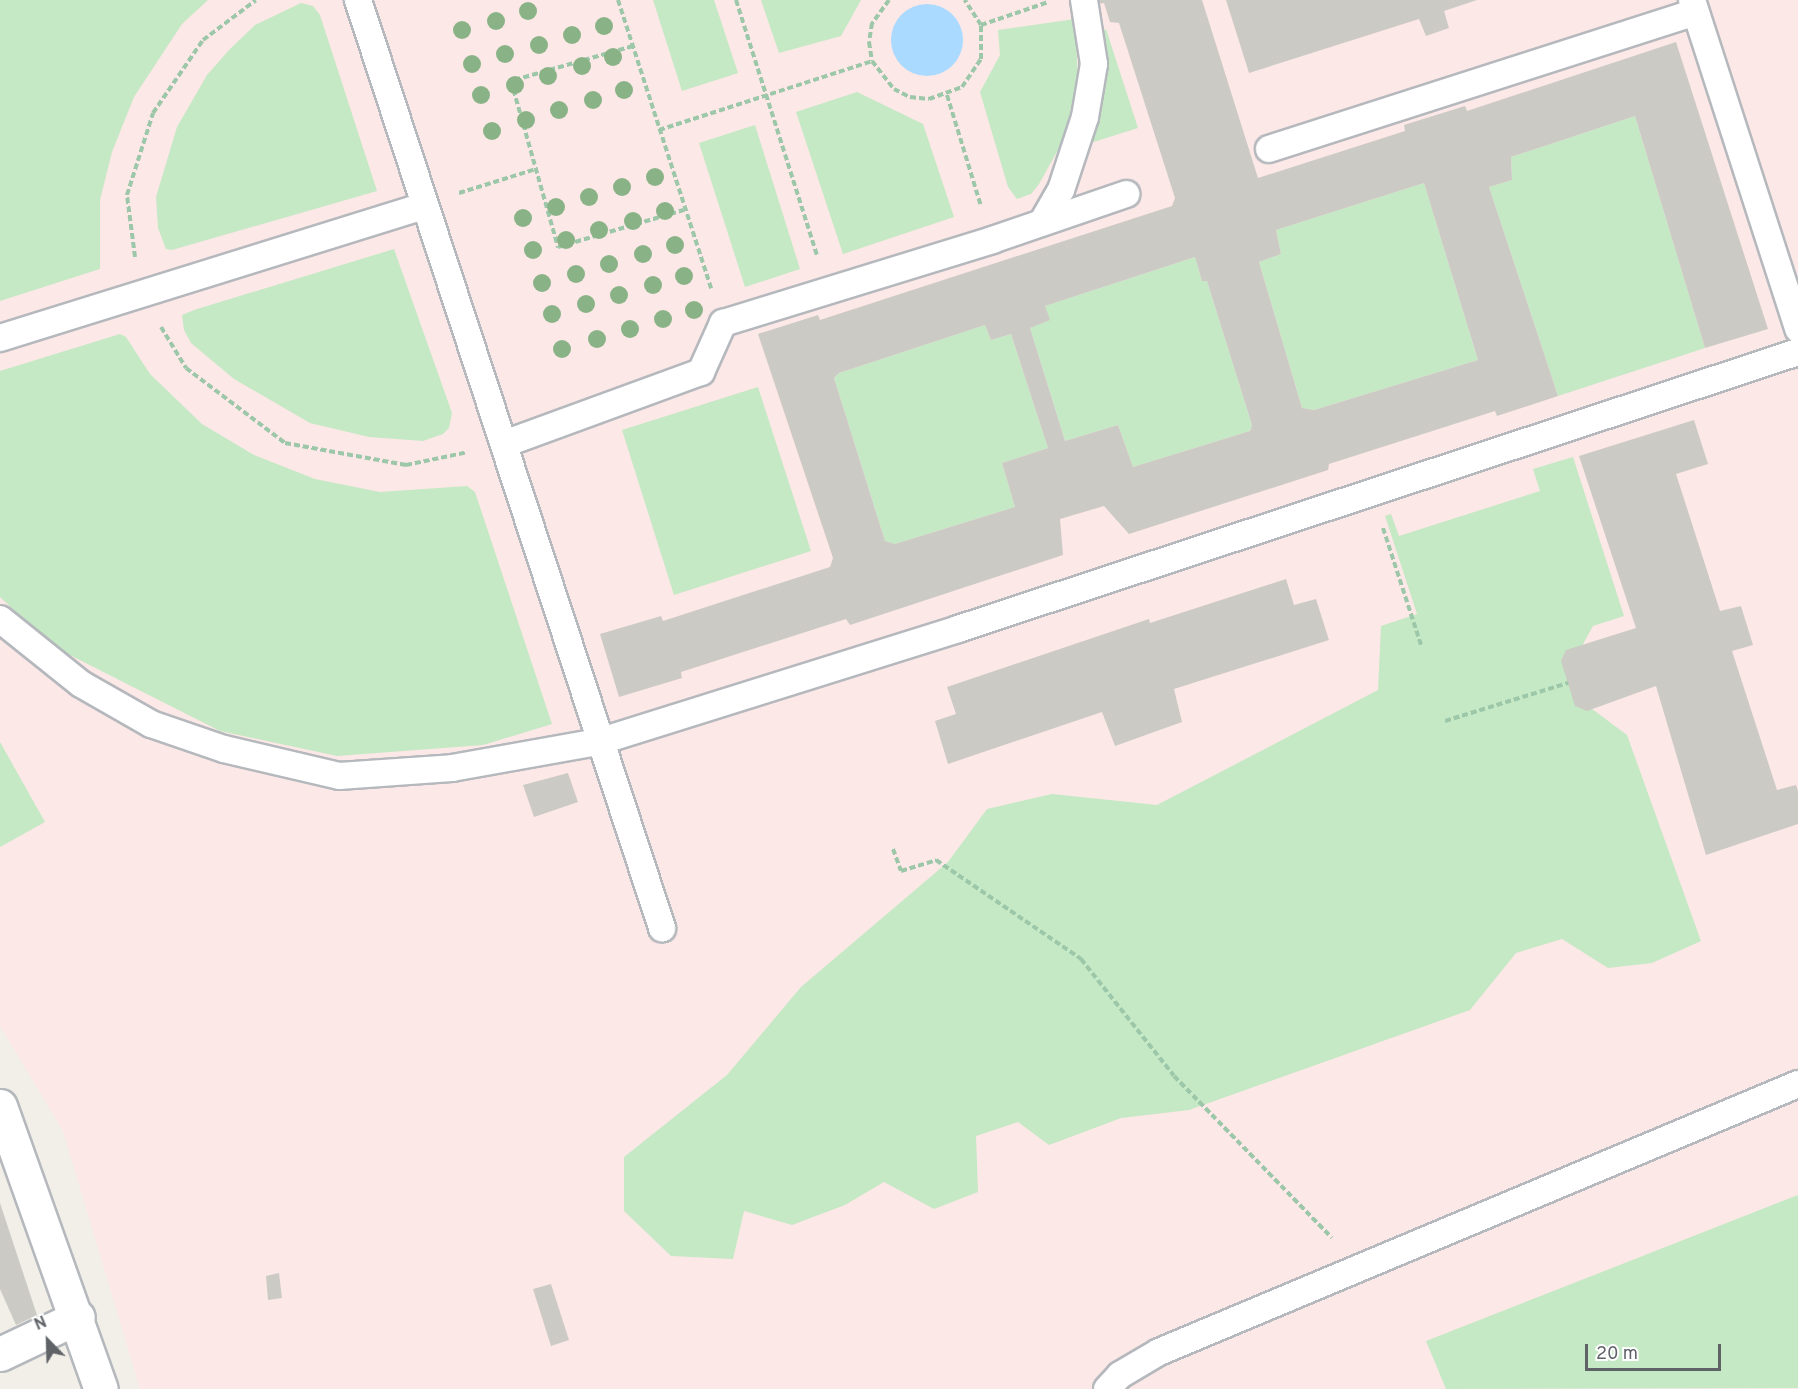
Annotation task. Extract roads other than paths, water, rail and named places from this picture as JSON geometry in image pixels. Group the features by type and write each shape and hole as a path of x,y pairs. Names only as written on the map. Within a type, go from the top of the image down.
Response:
{"street":[{"path":"0,1106 78,1317 101,1389"},
{"path":"0,1354 78,1317"}],"lane":[{"path":"358,0 423,206 504,444 598,742 662,928"},
{"path":"1043,221 1061,190 1085,117 1094,64 1084,0"},
{"path":"1269,149 1694,6 1789,273 1798,329"},
{"path":"504,444 701,372 723,323 992,240 1126,194"},
{"path":"0,338 423,206"},
{"path":"0,619 81,684 151,724 224,749 339,776 452,768 598,742 946,633 1798,352"},
{"path":"1107,1389 1120,1375 1159,1352 1798,1084"}],"water":[{"path":"927,4 941,7 953,14 960,26 963,40 960,54 953,66 941,73 927,76 913,73 901,66 894,54 891,40 894,26 901,14 913,7"}]}
